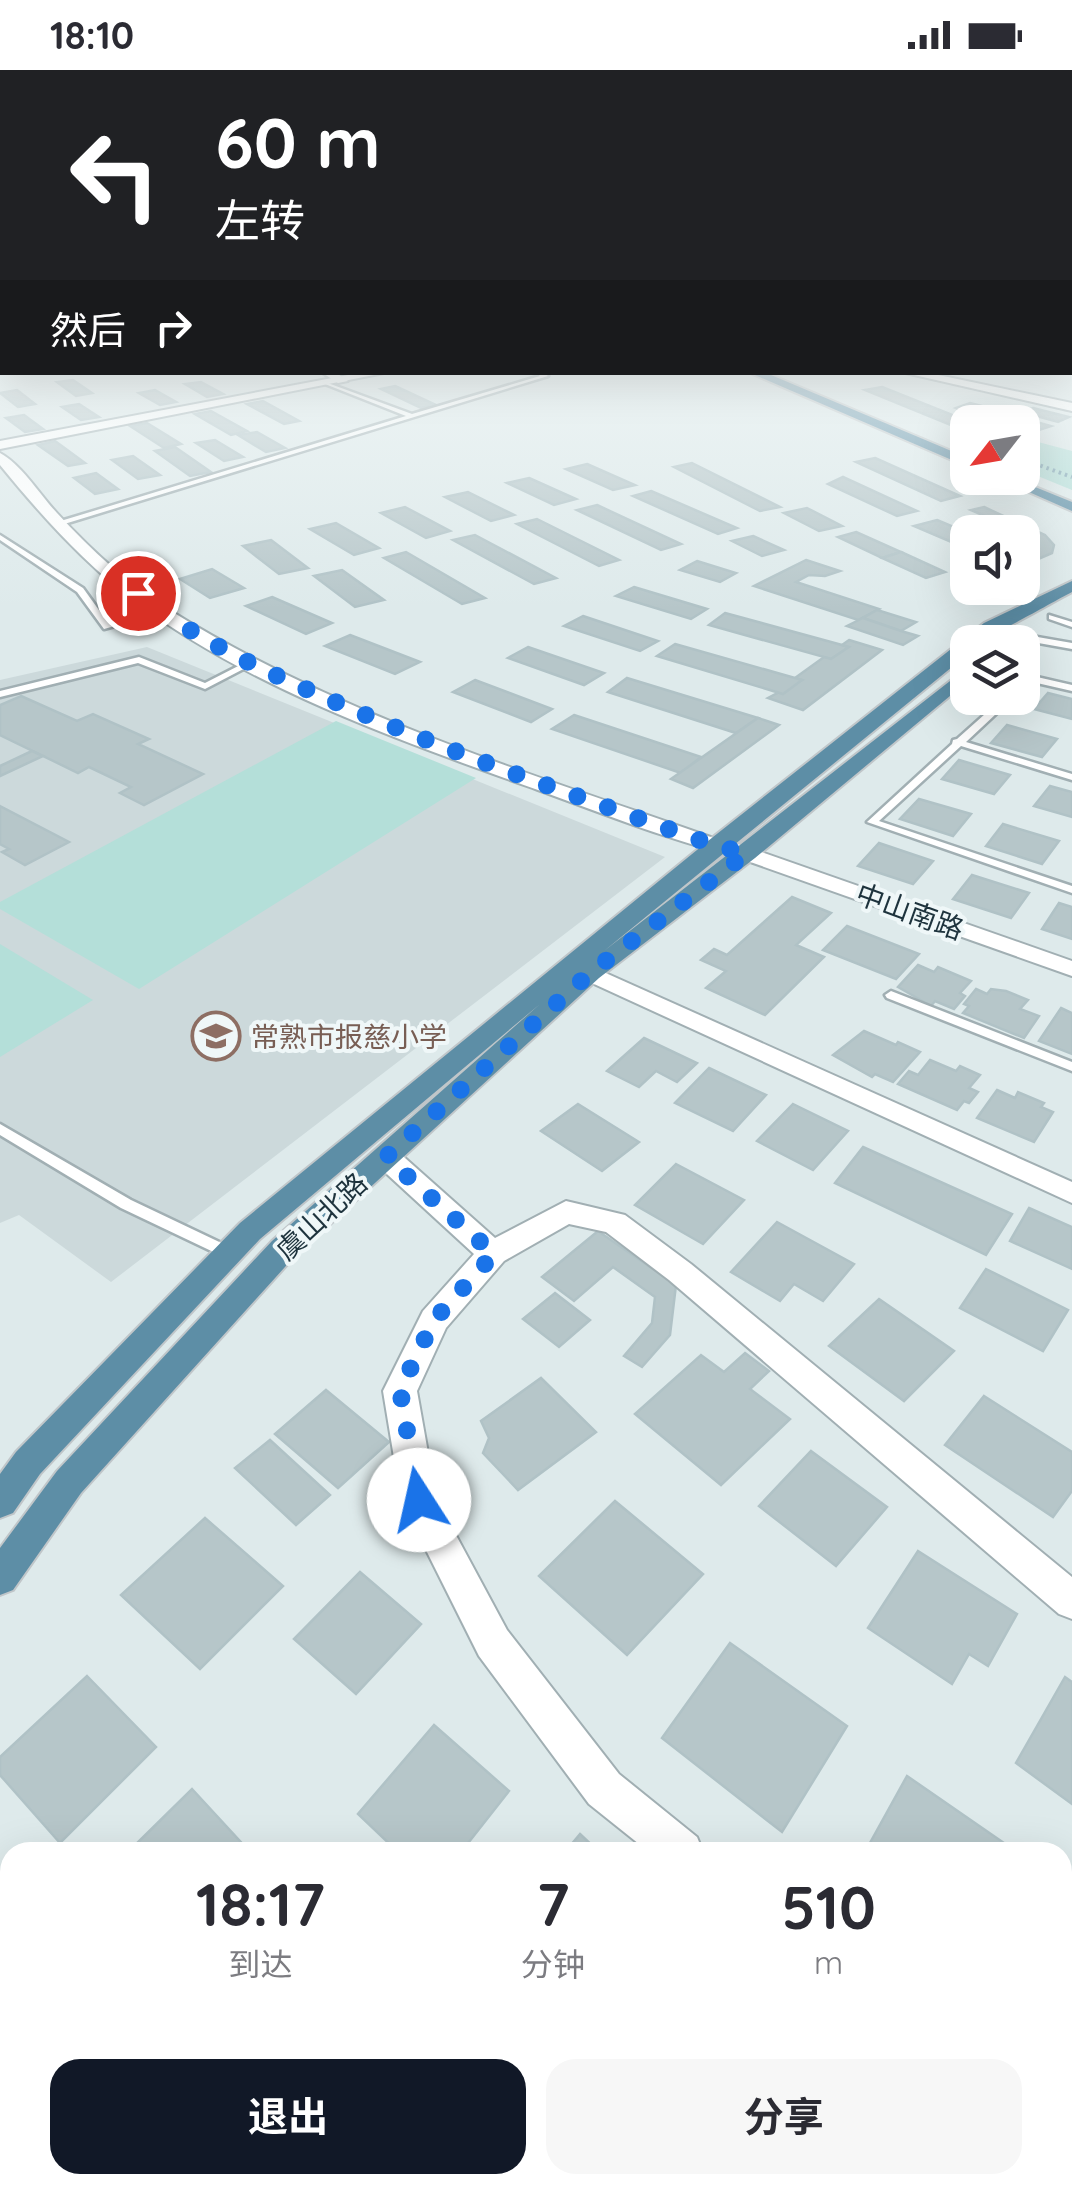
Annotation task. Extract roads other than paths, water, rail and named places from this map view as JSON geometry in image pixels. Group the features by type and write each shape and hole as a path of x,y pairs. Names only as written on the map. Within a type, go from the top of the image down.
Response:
{"main road":[{"path":"845,411 950,455"},
{"path":"869,411 950,445"},
{"path":"1040,483 1072,496"},
{"path":"1040,494 1072,507"},
{"name":"虞山北路","path":"994,625 1072,586"},
{"path":"1040,626 1066,615"},
{"name":"虞山北路","path":"0,1502 28,1463 250,1231 716,846 950,659"},
{"name":"虞山北路","path":"0,1578 82,1467 283,1249 590,973 747,853 950,687"}],"street":[{"path":"0,445 170,411"},
{"name":"中山南路","path":"0,457 58,523 162,612 251,663 418,738 1072,969"},
{"path":"590,973 1070,1193"},
{"path":"386,1157 494,1254"},
{"path":"669,1842 604,1790 493,1644 419,1500 400,1390 434,1320 494,1254 566,1212 615,1223 695,1285 1072,1601"}],"lane":[{"path":"400,411 411,416"},
{"path":"58,523 428,411"},
{"path":"0,537 80,590 107,626 162,612"},
{"path":"1040,642 1072,646"},
{"path":"0,694 139,660 204,686 251,663"},
{"path":"1040,681 1072,688"},
{"path":"988,715 872,822 1072,890"},
{"path":"956,742 1072,777"},
{"path":"891,996 1072,1068"},
{"path":"0,1129 126,1204 229,1253"}],"place":[{"name":"常熟市报慈小学","path":"216,1036"}]}
